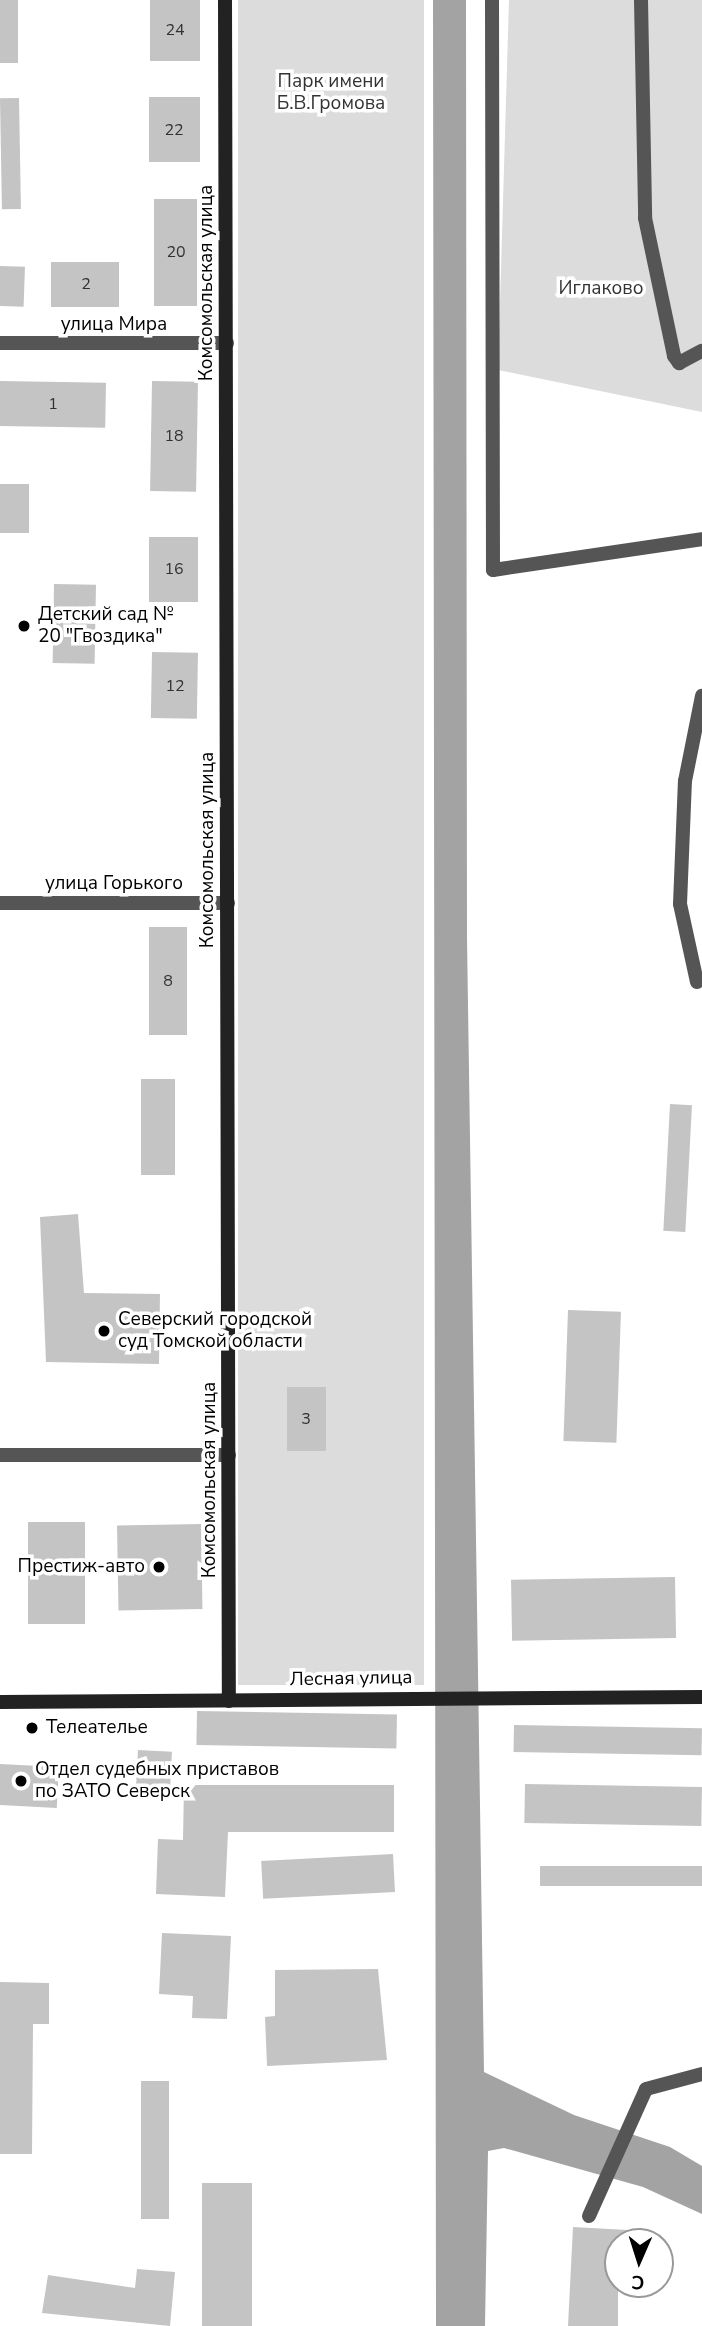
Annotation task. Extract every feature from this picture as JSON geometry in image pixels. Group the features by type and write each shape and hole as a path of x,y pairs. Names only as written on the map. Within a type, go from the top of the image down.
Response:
{"main road":[{"name":"Комсомольская улица","path":"225,0 229,1701"},
{"name":"Лесная улица","path":"0,1702 502,1696 702,1697"}],"street":[{"path":"492,0 493,570 702,539"},
{"path":"640,0 645,218 674,356 679,363 702,351"},
{"name":"улица Мира","path":"0,343 227,343"},
{"path":"697,982 680,904 685,781 702,696"},
{"name":"улица Горького","path":"0,903 228,903"},
{"path":"0,1455 229,1455"},
{"path":"589,2216 625,2126 646,2089 702,2074"}],"green space":[{"name":"Парк имени Б.В.Громова","path":"238,0 424,0 424,1685 238,1685"},
{"name":"Иглаково","path":"509,0 702,0 702,412 498,370"}],"shaded area":[{"path":"433,0 466,0 467,938 484,2072 574,2115 670,2147 702,2166 702,2214 643,2187 504,2148 488,2151 485,2326 436,2326"}],"building":[{"path":"0,0 18,0 18,63 0,63"},
{"path":"150,0 200,0 200,61 150,61"},
{"path":"149,97 200,97 200,162 149,162"},
{"path":"0,98 19,98 21,209 2,209"},
{"path":"154,199 197,199 197,306 154,306"},
{"path":"51,262 119,262 119,307 51,307"},
{"path":"0,266 25,267 24,307 0,306"},
{"path":"0,381 106,383 105,428 0,426"},
{"path":"152,381 198,382 196,492 150,491"},
{"path":"0,484 29,484 29,533 0,533"},
{"path":"149,537 198,537 198,602 149,602"},
{"path":"54,584 96,585 95,664 53,663"},
{"path":"152,652 198,653 197,719 151,718"},
{"path":"149,927 187,927 187,1035 149,1035"},
{"path":"141,1079 175,1079 175,1175 141,1175"},
{"path":"670,1104 692,1105 685,1232 663,1231"},
{"path":"78,1214 84,1293 160,1294 159,1364 46,1362 40,1217"},
{"path":"568,1310 621,1312 616,1443 563,1441"},
{"path":"287,1387 326,1387 326,1451 287,1451"},
{"path":"28,1522 85,1522 85,1624 28,1624"},
{"name":"Престиж-авто","path":"201,1524 202,1609 118,1610 117,1525"},
{"path":"675,1577 676,1638 512,1641 511,1580"},
{"path":"197,1711 397,1714 396,1748 196,1745"},
{"path":"514,1725 702,1728 702,1755 514,1752"},
{"path":"138,1750 172,1752 170,1787 136,1785"},
{"path":"0,1764 59,1767 57,1808 0,1805"},
{"path":"525,1784 702,1787 701,1826 524,1823"},
{"path":"184,1785 394,1785 394,1832 228,1832 225,1897 156,1894 158,1839 183,1840"},
{"path":"393,1854 395,1892 263,1899 261,1861"},
{"path":"540,1866 702,1866 702,1886 540,1886"},
{"path":"162,1933 231,1936 227,2019 192,2018 193,1996 159,1994"},
{"path":"378,1969 387,2060 267,2066 265,2017 275,2016 275,1970"},
{"path":"0,1982 49,1983 49,2024 33,2024 32,2154 0,2154"},
{"path":"141,2081 169,2081 169,2219 141,2219"},
{"path":"202,2183 252,2183 252,2326 202,2326"},
{"path":"573,2227 604,2229 604,2298 618,2298 618,2326 568,2326"},
{"path":"137,2269 175,2272 170,2326 42,2313 48,2275 135,2288"}],"place":[{"name":"Детский сад № 20 \"Гвоздика\"","path":"24,626"},
{"name":"Северский городской суд Томской области","path":"104,1331"},
{"name":"Престиж-авто","path":"159,1567"},
{"name":"Телеателье","path":"32,1728"},
{"name":"Отдел судебных приставов по ЗАТО Северск","path":"21,1781"}]}
